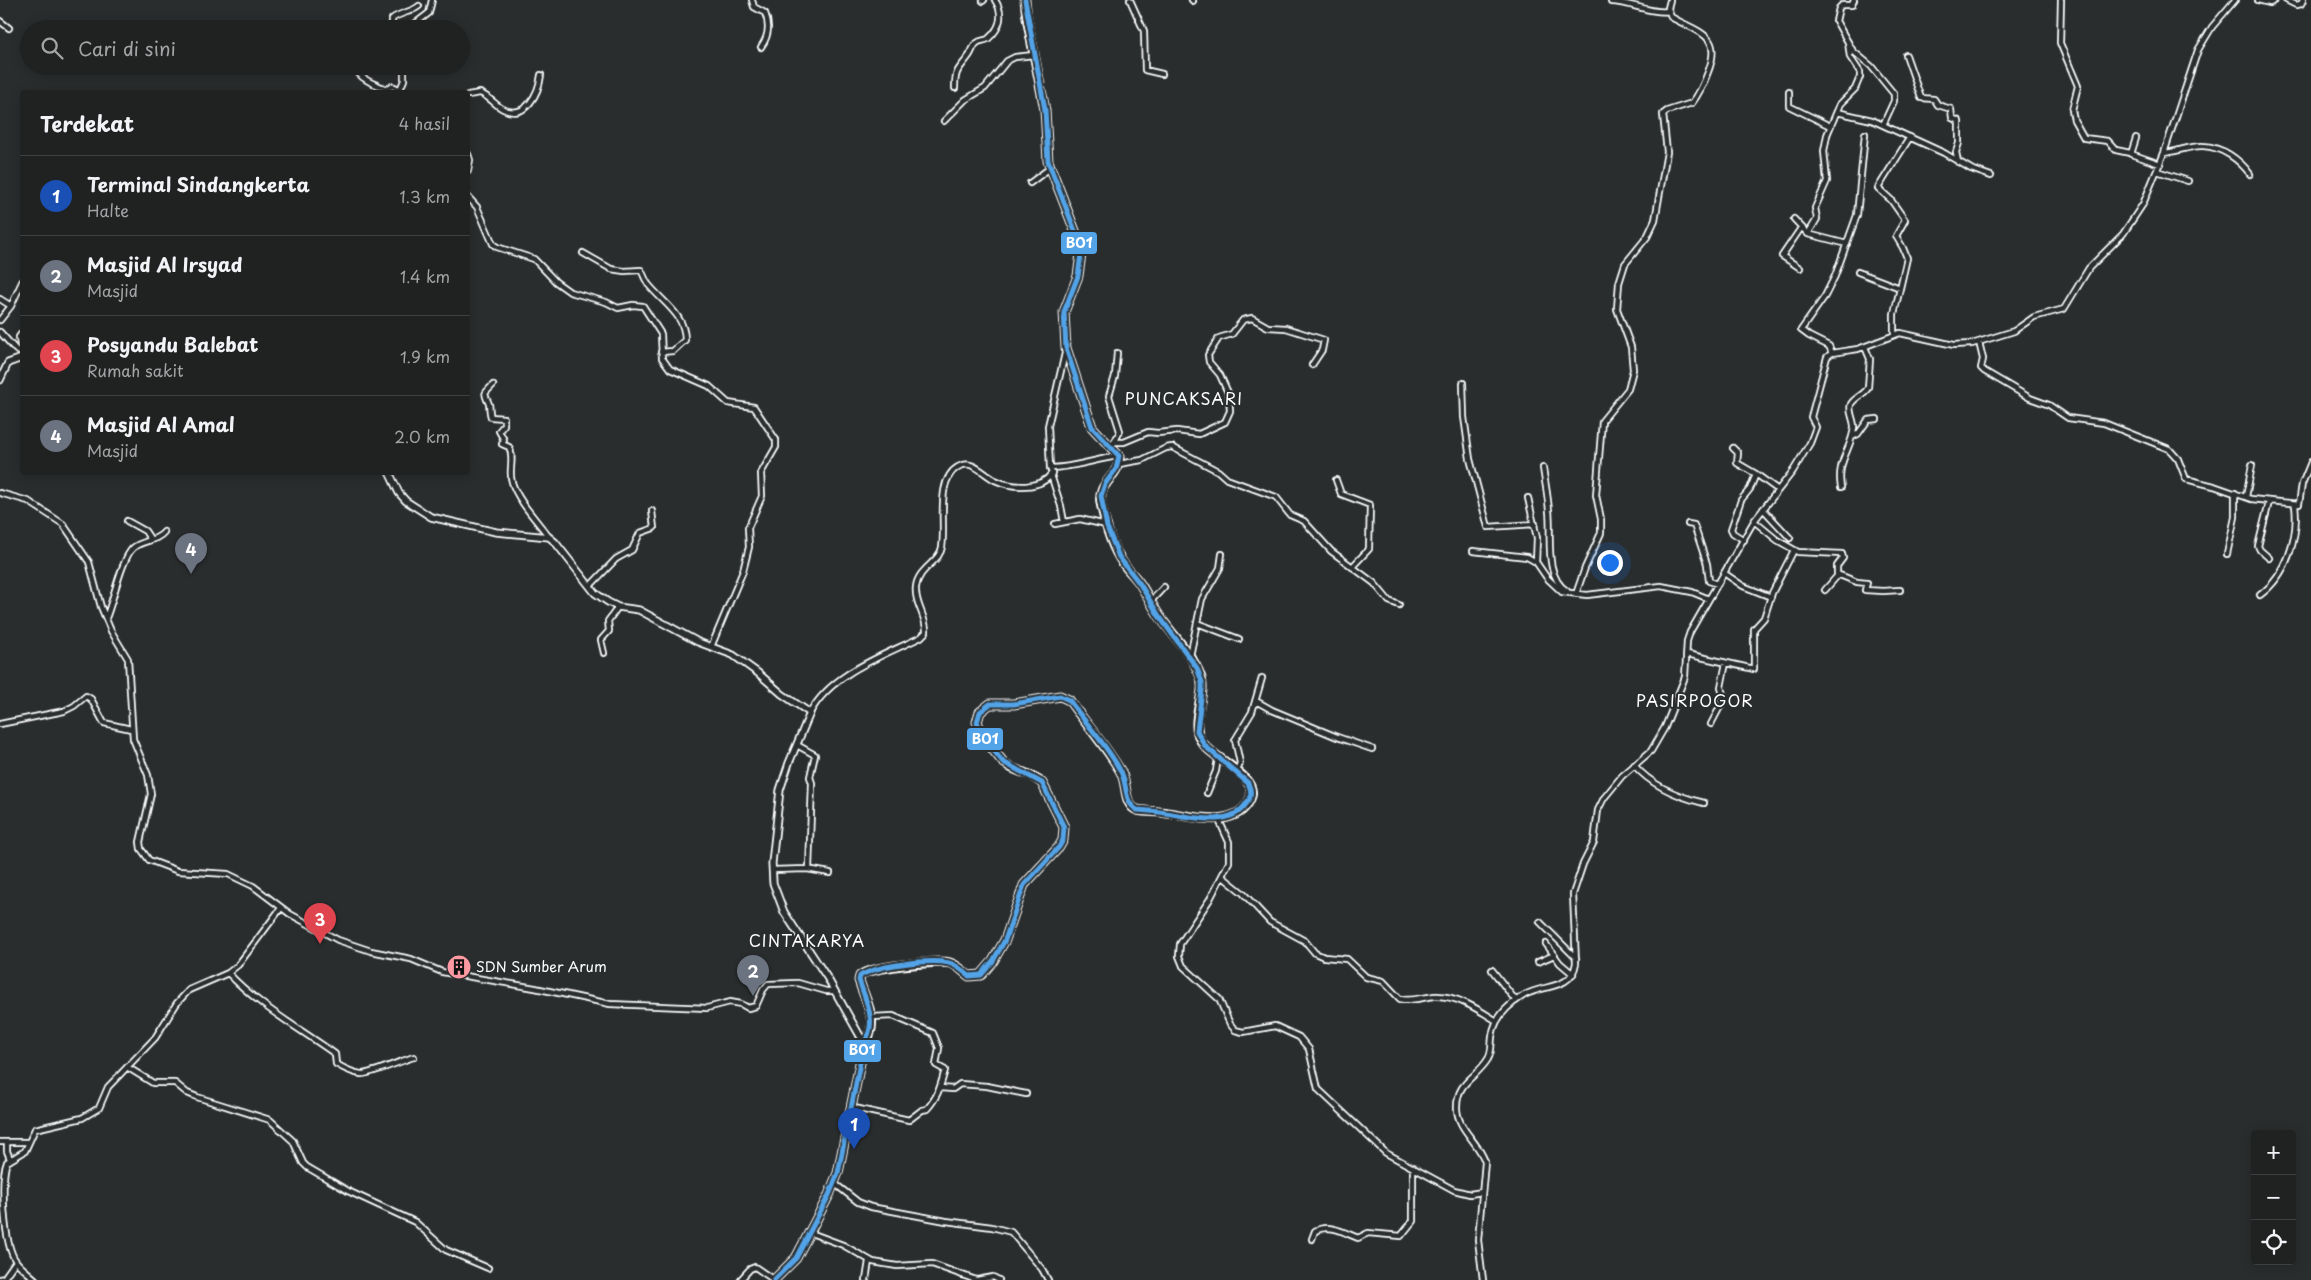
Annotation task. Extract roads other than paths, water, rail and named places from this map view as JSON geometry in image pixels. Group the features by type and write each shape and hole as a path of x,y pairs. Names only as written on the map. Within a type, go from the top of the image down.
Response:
{"main road":[{"path":"774,1280 796,1258 834,1183 844,1152 850,1107 864,1043 872,1031 872,1018 859,980 863,972 905,965 946,962 956,965 972,977 978,976 985,971 1005,940 1024,885 1052,855 1063,840 1063,822 1042,783 1032,776 1007,765 986,741 977,722 980,712 986,706 1064,697 1079,713 1122,773 1128,801 1133,809 1203,820 1218,818 1240,811 1251,798 1250,783 1218,758 1200,739 1197,721 1201,680 1190,657 1154,610 1151,601 1116,554 1101,504 1101,492 1119,464 1118,456 1113,444 1104,441 1092,426 1066,348 1064,312 1078,276 1081,254 1077,236 1050,168 1047,154 1045,110 1025,0"}],"street":[{"path":"421,20 427,16 432,6 432,0"},
{"path":"752,0 754,7 765,12 768,21 768,32 761,47"},
{"path":"955,88 957,70 968,58 975,45 987,39 998,27 1000,9 995,0"},
{"path":"1130,0 1144,31 1145,70 1162,74"},
{"path":"1576,594 1600,533 1601,519 1596,494 1602,421 1628,389 1632,376 1631,347 1616,304 1622,269 1651,231 1655,220 1667,152 1664,114 1667,111 1693,102 1713,60 1713,46 1707,37 1673,18 1669,11 1670,0"},
{"path":"1854,0 1852,5 1840,6 1836,21 1853,51 1871,66 1894,94 1894,101 1883,125"},
{"path":"2060,0 2060,43 2078,86 2072,107 2074,120 2084,138 2108,141 2110,146 2116,150 2160,164"},
{"path":"1483,1280 1478,1240 1485,1162 1482,1154 1459,1119 1457,1102 1463,1084 1488,1060 1497,1021 1516,1001 1531,992 1560,985 1573,974 1576,958 1574,890 1594,842 1598,808 1622,776 1651,751 1665,727 1685,677 1690,632 1754,521 1793,471 1813,435 1816,427 1811,417 1819,379 1827,356 1832,353 1865,347 1894,334 1912,335 1954,345 1979,342 2014,332 2034,317 2064,309 2089,268 2116,242 2138,213 2160,164 2198,50 2212,27 2235,0"},
{"path":"2258,0 2270,3 2275,0"},
{"path":"2286,0 2296,5 2301,4 2303,0"},
{"path":"1611,2 1640,6 1662,12 1669,11"},
{"path":"392,20 396,15 415,10 419,6"},
{"path":"0,21 9,28"},
{"path":"1808,234 1817,219 1815,208 1827,181 1824,152 1830,126 1840,104 1855,90 1860,77 1860,72 1850,57 1848,42"},
{"path":"944,121 965,100 985,88 1007,61 1015,57 1034,55"},
{"path":"1906,55 1921,98 1934,99 1938,105 1951,109 1952,118 1959,121 1959,143 1956,152 1958,162"},
{"path":"360,75 376,85 387,89 392,86 398,90"},
{"path":"399,90 404,75"},
{"path":"470,95 480,93 506,111 519,111 529,104 537,94 540,75"},
{"path":"1789,92 1789,106 1830,126"},
{"path":"1836,112 1872,120 1990,176"},
{"path":"1832,353 1829,346 1803,332 1802,328 1825,296 1847,244 1859,205 1865,134"},
{"path":"1894,334 1894,314 1906,256 1896,236 1905,220 1891,200 1878,188 1910,137"},
{"path":"2130,153 2136,138"},
{"path":"2164,153 2203,146 2230,155 2250,174"},
{"path":"1030,183 1050,168"},
{"path":"2157,171 2188,181"},
{"path":"470,200 476,207 492,244 534,259 556,282 570,292 606,302 618,308 633,305 645,308 661,334 661,352 664,362 675,372 709,386 728,403 754,407 777,443 761,473 762,496 748,528 748,547 743,571 710,647"},
{"path":"1794,219 1808,234 1847,244"},
{"path":"1800,268 1782,256 1801,228"},
{"path":"583,253 611,269 642,270 648,284 670,305 681,323 685,340 673,351 661,352"},
{"path":"1858,272 1900,288"},
{"path":"0,320 11,306 20,286"},
{"path":"0,299 11,306"},
{"path":"1113,444 1124,442 1148,432 1158,433 1177,430 1198,434 1225,422 1230,411 1229,395 1208,355 1219,338 1232,334 1243,320 1252,318 1268,327 1286,328 1324,340 1322,350 1312,365"},
{"path":"0,332 20,353"},
{"path":"1979,342 1983,359 1981,368 1984,371 2030,398 2049,405 2068,418 2104,423 2168,449 2178,460 2186,479 2246,497 2295,505 2300,502 2302,484 2311,462"},
{"path":"1841,487 1839,477 1844,453 1852,437 1854,426 1852,404 1868,388 1870,359 1865,347"},
{"path":"1064,522 1051,475 1048,426 1066,348"},
{"path":"1113,444 1120,431 1109,396 1115,376 1116,353"},
{"path":"0,380 8,363 20,356"},
{"path":"1463,383 1464,417 1470,459 1488,527 1534,524"},
{"path":"493,385 485,393 484,397 489,404 491,417 496,419 502,417 505,420 499,430 504,440 502,444 510,448 512,452 512,483 518,495 549,538 562,550 590,586 608,602 618,607 639,610 651,615 710,647 739,659 782,694 810,713"},
{"path":"1852,437 1858,434 1868,420 1877,419"},
{"path":"1119,464 1142,460 1166,448 1175,448 1227,479 1276,497 1290,516 1304,521 1331,551 1374,583 1389,601 1399,605"},
{"path":"1733,448 1738,453 1737,462 1778,490"},
{"path":"1050,468 1070,467 1091,460 1118,456"},
{"path":"864,1043 835,991 784,912 775,890 772,870 780,790 810,713 822,694 840,680 868,663 921,637 926,632 916,596 916,586 922,573 942,550 942,506 945,488 949,476 956,467 966,465 976,467 995,480 1020,485 1042,482 1051,475"},
{"path":"2246,497 2252,465"},
{"path":"1542,468 1550,512 1553,570 1559,586 1570,593"},
{"path":"1744,540 1732,532 1731,529 1741,500 1750,489 1756,474"},
{"path":"390,475 399,493 406,501 431,517 496,532 549,538"},
{"path":"1336,480 1341,494 1370,505 1369,549 1352,567"},
{"path":"0,494 28,501 63,524 89,562 101,607 111,631 128,660 131,729 133,739 148,776 151,794 140,842 141,849 149,860 160,866 178,871 228,874 253,886 281,908 338,940 371,952 411,959 423,965 465,977 526,986 610,1004 714,1007 730,1002 752,1008 756,1006 763,990 768,984 798,983 826,991 835,991"},
{"path":"2227,554 2235,517 2235,494"},
{"path":"1528,498 1538,549 1536,562"},
{"path":"2269,502 2258,546 2270,558"},
{"path":"2260,595 2277,579 2287,560 2296,521 2295,505"},
{"path":"1763,509 1790,538"},
{"path":"590,586 616,559 632,550 640,533 654,528 652,512"},
{"path":"1055,524 1080,519 1108,525"},
{"path":"127,521 145,531 151,540"},
{"path":"1754,521 1777,540 1794,550 1805,553 1842,553 1843,558 1836,568 1838,575"},
{"path":"1688,524 1694,525 1699,534 1707,564 1709,581 1718,584"},
{"path":"106,618 115,596 126,556 135,546 159,538 164,532"},
{"path":"1687,654 1754,669 1755,651 1752,636 1754,629 1764,618 1771,597 1794,550"},
{"path":"1473,551 1527,557 1536,562 1556,588 1562,592 1576,594 1616,592 1662,586 1692,592 1709,599"},
{"path":"1190,657 1202,599 1220,568 1222,554"},
{"path":"1724,573 1743,586 1771,597"},
{"path":"1825,590 1838,575"},
{"path":"1838,575 1868,584 1865,590 1900,590"},
{"path":"1151,601 1164,587"},
{"path":"604,653 601,640 609,631 608,621 618,607"},
{"path":"1197,623 1239,639"},
{"path":"1711,724 1721,705 1723,695 1721,688 1726,663"},
{"path":"1236,771 1240,763 1235,740 1252,712 1262,678"},
{"path":"0,724 64,711 74,706 86,696 92,699 104,723 131,729"},
{"path":"1256,701 1272,710 1337,737 1372,748"},
{"path":"797,746 813,752 816,757 810,776 812,783 809,869"},
{"path":"1207,794 1216,771 1218,758"},
{"path":"1634,764 1665,789 1704,803"},
{"path":"1218,818 1229,842 1229,862 1223,877 1180,944 1178,956 1183,966 1219,999 1230,1024 1236,1030 1243,1032 1275,1026 1300,1037 1309,1049 1316,1083 1321,1092 1386,1153 1444,1186 1470,1194 1482,1192"},
{"path":"772,870 809,869 830,873"},
{"path":"1223,877 1243,893 1263,916 1305,941 1315,953 1324,957 1347,959 1366,977 1383,982 1400,999 1436,996 1449,997 1481,1011 1497,1021"},
{"path":"36,1280 16,1261 8,1244 4,1213 5,1166 10,1159 25,1151 36,1128 82,1118 99,1108 108,1088 155,1038 177,1003 189,990 228,973 245,956 260,933 281,908"},
{"path":"1540,922 1576,958"},
{"path":"1546,944 1566,970 1573,974"},
{"path":"1538,962 1554,955"},
{"path":"1492,970 1516,1001"},
{"path":"228,973 259,1002 335,1054 336,1064 340,1066 366,1074 414,1057"},
{"path":"850,1107 909,1120 922,1110 927,1109 939,1094 945,1070 936,1065 939,1048 933,1033 893,1016 887,1015 872,1018"},
{"path":"127,1067 153,1083 175,1083 187,1093 196,1097 270,1120 293,1141 303,1163 308,1167 348,1191 415,1222 446,1250 488,1268"},
{"path":"940,1088 952,1089 959,1084 966,1084 1026,1094"},
{"path":"0,1142 30,1142"},
{"path":"7,1142 7,1151 10,1159"},
{"path":"1312,1239 1315,1231 1323,1228 1358,1238 1370,1233 1401,1236 1413,1221 1413,1167"},
{"path":"834,1183 858,1202 871,1207 946,1221 992,1226 1011,1232 1042,1269 1048,1280"},
{"path":"808,1232 843,1246 870,1260 897,1266 932,1264 976,1280 993,1277 999,1280"},
{"path":"866,1280 870,1260"},
{"path":"0,1279 4,1278 16,1261"},
{"path":"741,1279 750,1269 755,1267 774,1280"}],"place":[{"name":"Masjid Al Amal","path":"191,574"},
{"name":"Posyandu Balebat","path":"320,944"},
{"name":"SDN Sumber Arum","path":"459,967"},
{"name":"Masjid Al Irsyad","path":"753,996"},
{"name":"Terminal Sindangkerta","path":"854,1149"}],"district":[{"name":"PUNCAKSARI","path":"1184,399"},
{"name":"PASIRPOGOR","path":"1695,701"},
{"name":"CINTAKARYA","path":"807,941"}]}
